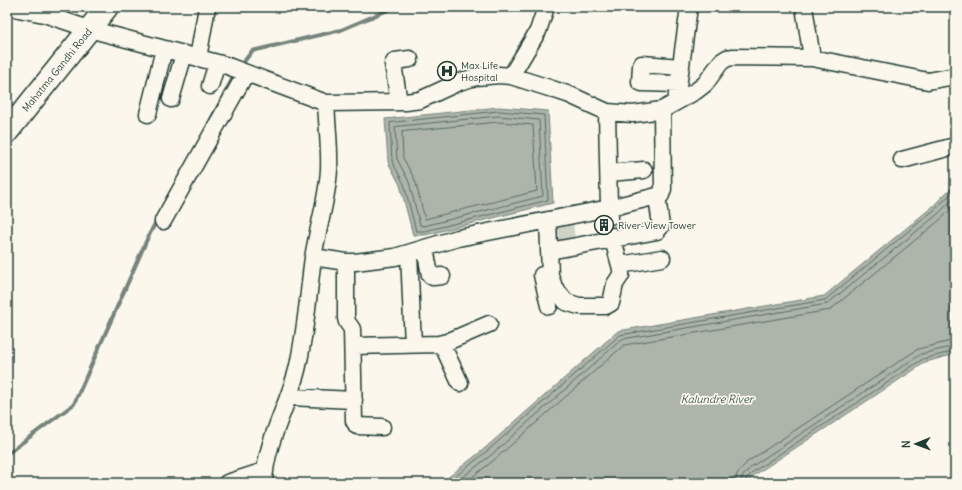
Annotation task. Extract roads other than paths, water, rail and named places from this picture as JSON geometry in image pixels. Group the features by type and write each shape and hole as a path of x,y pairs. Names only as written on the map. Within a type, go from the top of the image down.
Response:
{"main road":[{"name":"Mahatma Gandhi Road","path":"7,132 107,7"}],"street":[{"path":"172,99 191,56 207,7"},
{"path":"511,76 538,31 545,10 544,7"},
{"path":"676,102 689,7"},
{"path":"804,7 812,58"},
{"path":"17,8 44,14 89,29 223,65 326,103 399,102 420,100 459,82 476,77 499,75 511,76 570,95 607,112 633,114 662,110 696,91 705,84 721,62 726,58 734,57 812,58 928,81 955,76"},
{"path":"148,114 164,49"},
{"path":"399,102 393,64 395,61 410,59"},
{"path":"678,84 642,83 640,82 641,66 642,64 681,67"},
{"path":"210,86 223,65"},
{"path":"163,220 246,73"},
{"path":"227,483 264,477 274,436 289,397 298,362 305,324 314,257 328,184 329,169 326,103"},
{"path":"549,306 542,280 540,263 558,232 611,211 660,195 663,189 662,110"},
{"path":"607,112 611,211"},
{"path":"902,160 955,146"},
{"path":"609,173 644,170"},
{"path":"314,257 355,262 395,257 458,238 558,232 613,237 657,230 661,226 656,196"},
{"path":"558,232 550,275 554,287 566,302 579,306 606,306 611,303 615,284 621,275 622,269 613,237"},
{"path":"425,248 430,274 432,277 442,276"},
{"path":"409,253 414,345"},
{"path":"620,265 662,258"},
{"path":"346,262 346,318 352,329 354,421 357,426 382,427"},
{"path":"353,346 442,344 489,324"},
{"path":"442,344 460,383"},
{"path":"289,397 354,400"}],"water":[{"path":"499,107 548,111 553,203 425,235 413,235 400,185 388,162 385,119"},
{"name":"Kalundre River","path":"955,184 955,354 926,362 756,474 748,483 441,483 484,449 618,331 824,296 932,207"}],"waterway":[{"path":"240,67 252,51 341,30 395,7"},
{"path":"209,123 236,72"},
{"path":"7,454 74,404 148,237 158,218"}],"tunnel":[{"path":"612,215 614,236"},
{"path":"565,224 567,239"}],"place":[{"name":"Max Life Hospital","path":"447,71"},
{"name":"River-View Tower","path":"604,225"}]}
